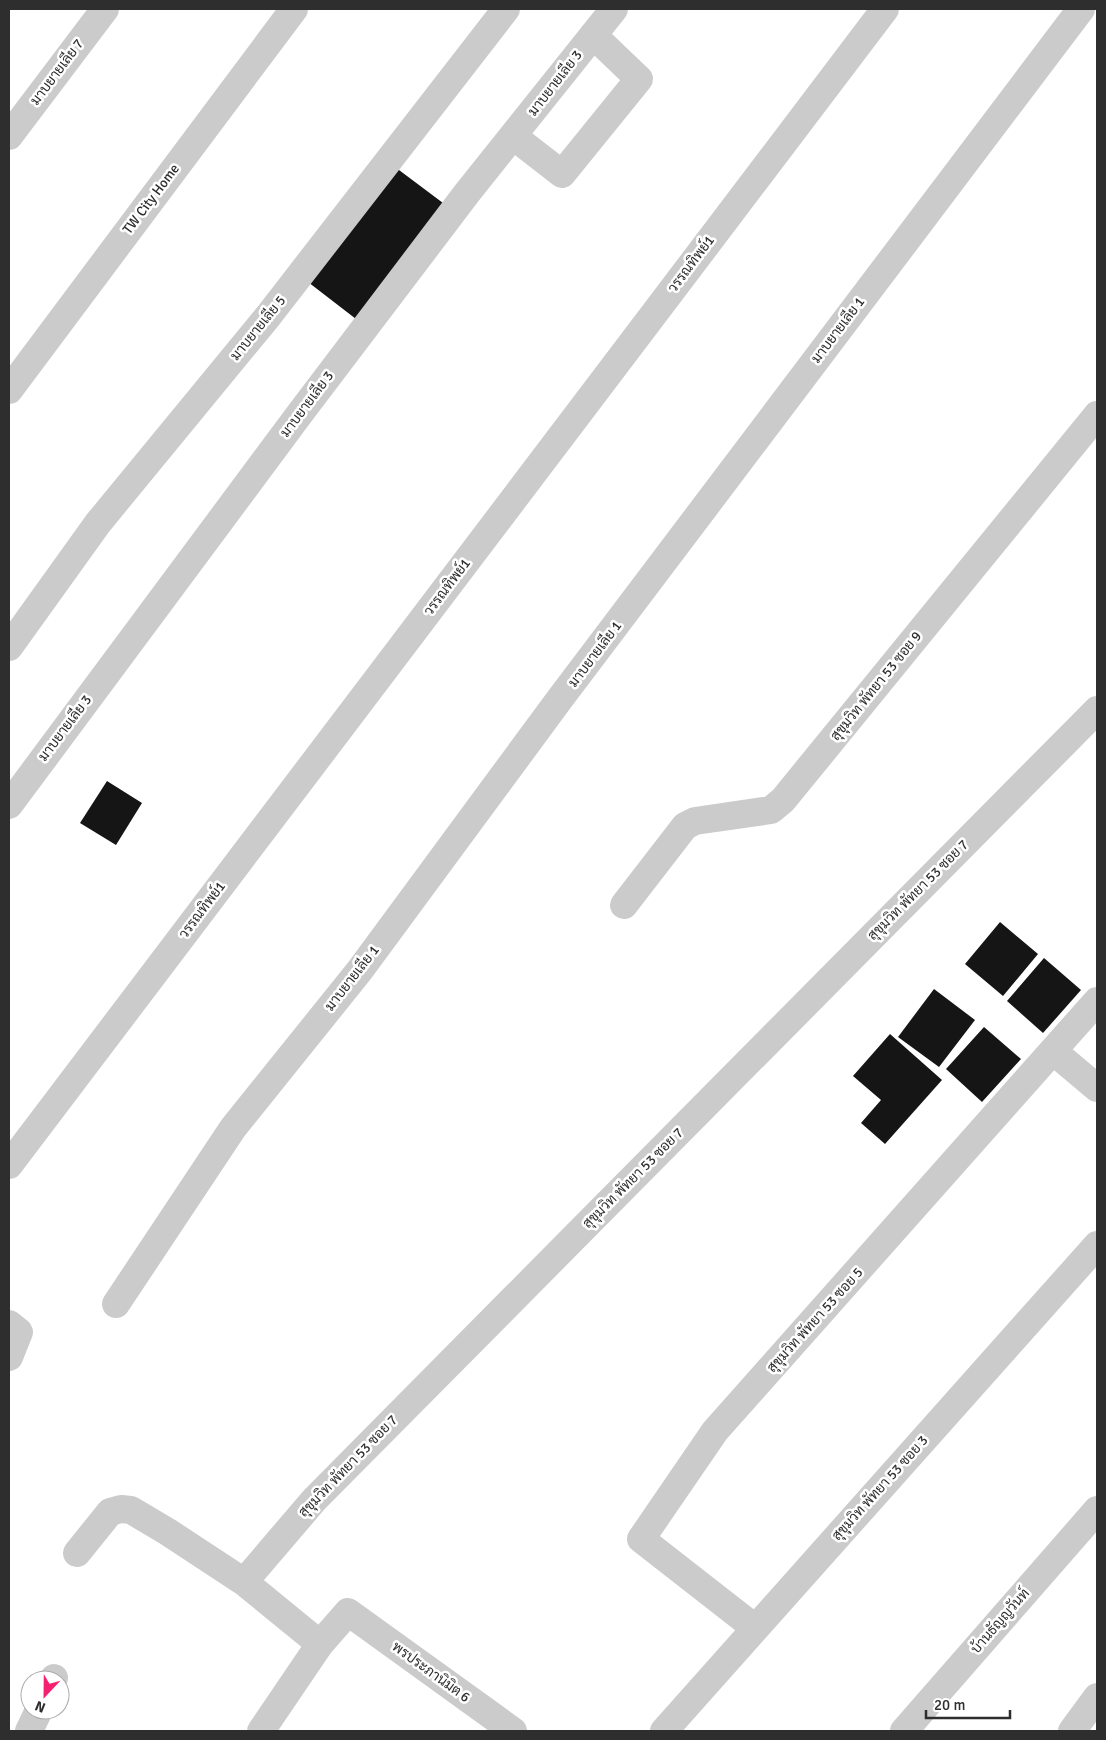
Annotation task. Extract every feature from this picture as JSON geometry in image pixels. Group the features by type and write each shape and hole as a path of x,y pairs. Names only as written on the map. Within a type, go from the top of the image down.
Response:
{"street":[{"name":"มาบยายเลีย 7","path":"9,136 105,9"},
{"name":"TW City Home","path":"9,390 294,9"},
{"name":"มาบยายเลีย 5","path":"9,647 98,524 269,315 506,9"},
{"name":"มาบยายเลีย 3","path":"9,804 467,193 614,9"},
{"name":"วรรณทิพย์1","path":"9,1165 885,9"},
{"name":"มาบยายเลีย 1","path":"116,1304 233,1128 360,970 566,692 1081,9"},
{"path":"513,136 562,174 639,79 593,35"},
{"name":"สุขุมวิท พัทยา 53 ซอย 9","path":"624,905 685,826 695,821 771,810 783,800 1097,415"},
{"name":"สุขุมวิท พัทยา 53 ซอย 7","path":"244,1582 314,1500 1097,710"},
{"name":"สุขุมวิท พัทยา 53 ซอย 5","path":"755,1628 641,1538 715,1432 1097,1001"},
{"path":"1053,1052 1097,1088"},
{"name":"สุขุมวิท พัทยา 53 ซอย 3","path":"664,1731 1097,1245"},
{"path":"9,1357 14,1328"},
{"path":"77,1553 110,1512 121,1509 131,1510 244,1582 320,1644 261,1731"},
{"name":"บ้านธัญญวันท์","path":"904,1731 1097,1510"},
{"name":"พรประภานิมิต 6","path":"320,1644 348,1612 513,1731"},
{"path":"1072,1731 1097,1697"}],"building":[{"path":"395,167 443,203 356,319 308,282"},
{"path":"107,781 142,803 116,845 80,823"},
{"path":"1000,922 1038,954 1003,996 965,964"},
{"path":"1044,958 1081,990 1043,1033 1007,1001"},
{"path":"934,989 975,1020 939,1067 898,1037"},
{"path":"984,1027 1021,1059 982,1102 946,1069"},
{"path":"890,1034 942,1080 885,1144 861,1123 881,1100 853,1076"}]}
